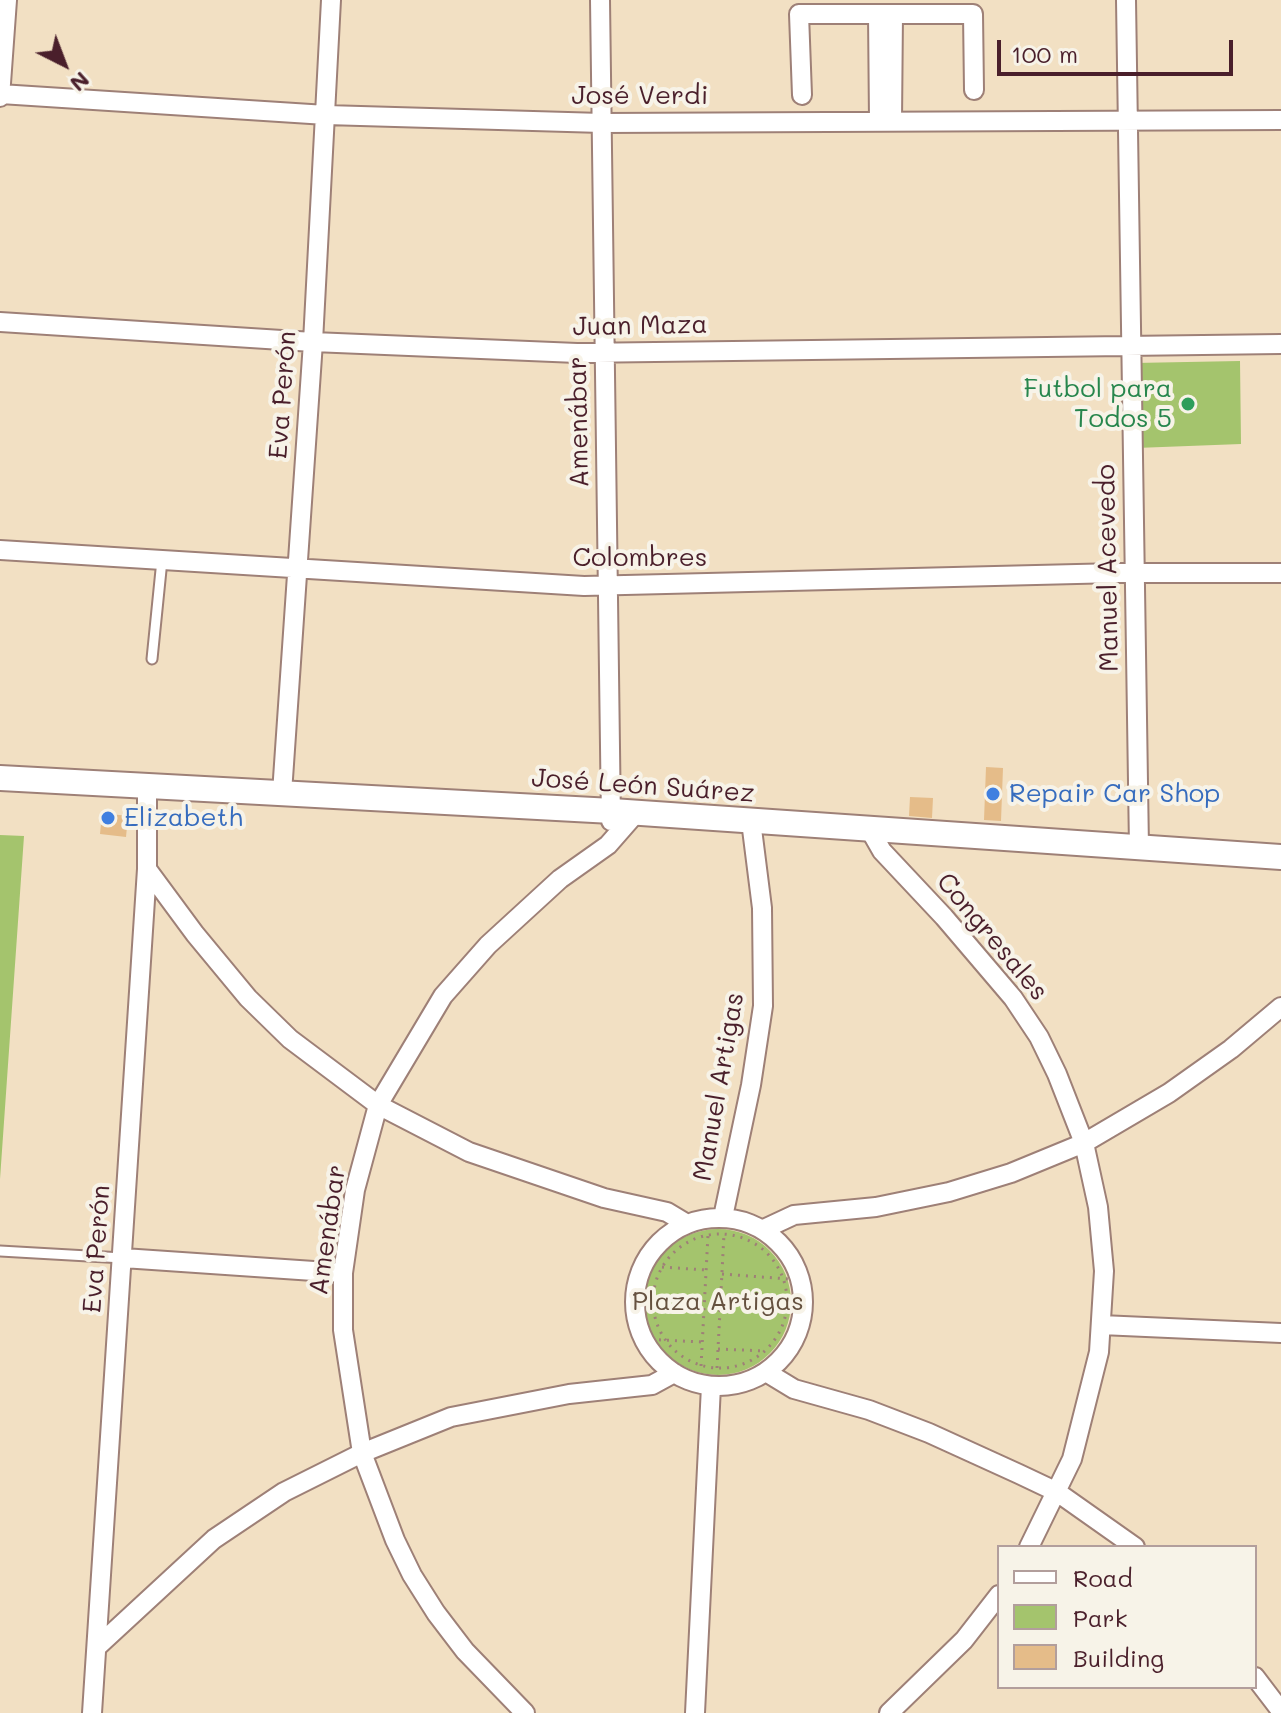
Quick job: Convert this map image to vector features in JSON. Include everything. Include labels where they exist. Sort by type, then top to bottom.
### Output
[{"type":"street","points":[[0,95],[7,0]]},
{"type":"street","name":"Eva Perón","points":[[282,793],[313,342],[331,0]]},
{"type":"street","name":"Amenábar","points":[[600,0],[610,843]]},
{"type":"street","name":"Manuel Acevedo","points":[[1126,0],[1139,847]]},
{"type":"street","points":[[802,95],[799,14],[973,14],[974,90]]},
{"type":"street","points":[[886,14],[886,121]]},
{"type":"street","name":"José Verdi","points":[[0,95],[326,115],[602,123],[1281,120]]},
{"type":"street","name":"Juan Maza","points":[[0,322],[313,342],[603,353],[1281,344]]},
{"type":"street","name":"Colombres","points":[[0,550],[608,586],[1134,573],[1281,573]]},
{"type":"street","name":"José León Suárez","points":[[0,778],[612,811],[1281,857]]},
{"type":"street","name":"Eva Perón","points":[[92,1713],[147,869],[147,787]]},
{"type":"street","name":"Amenábar","points":[[525,1713],[465,1651],[436,1613],[412,1575],[375,1493],[362,1453],[343,1330],[343,1273],[355,1190],[378,1105],[443,996],[488,945],[560,879],[610,843],[636,813]]},
{"type":"street","name":"Manuel Artigas","points":[[724,1226],[763,1006],[762,908],[751,821]]},
{"type":"street","name":"Congresales","points":[[870,830],[882,851],[1013,998],[1039,1037],[1084,1143],[1098,1207],[1104,1271],[1099,1352],[1072,1459],[1030,1545]]},
{"type":"street","points":[[147,869],[248,998],[290,1039],[378,1105],[469,1152],[604,1198],[667,1212],[687,1224]]},
{"type":"street","points":[[764,1229],[794,1215],[876,1207],[949,1192],[1011,1173],[1084,1143],[1169,1093],[1231,1049],[1281,1007]]},
{"type":"street","name":"Manuel Artigas","points":[[766,1372],[740,1383],[714,1377],[692,1382],[674,1373],[656,1358],[643,1339],[636,1317],[635,1294],[640,1272],[659,1244],[687,1224],[704,1218],[724,1226],[751,1223],[764,1229],[781,1243],[793,1260],[793,1280]]},
{"type":"street","points":[[123,1258],[343,1273]]},
{"type":"street","points":[[793,1280],[804,1306],[799,1332],[785,1354],[766,1372],[794,1389],[869,1410],[929,1433],[1057,1492],[1132,1545]]},
{"type":"street","points":[[1101,1325],[1281,1333]]},
{"type":"street","points":[[97,1647],[214,1539],[284,1492],[362,1453],[451,1417],[569,1394],[652,1385],[674,1373]]},
{"type":"street","points":[[695,1713],[714,1377]]},
{"type":"street","points":[[889,1713],[964,1640],[997,1598]]},
{"type":"street","points":[[1257,1680],[1281,1711]]},
{"type":"lane","points":[[152,659],[162,560]]},
{"type":"lane","points":[[0,1251],[123,1258]]},
{"type":"path","points":[[714,1377],[701,1366],[682,1358],[664,1339],[655,1321],[652,1298],[657,1275],[670,1256],[688,1241],[724,1226]]},
{"type":"path","points":[[714,1377],[724,1226]]},
{"type":"path","points":[[724,1226],[769,1254],[793,1280]]},
{"type":"path","points":[[701,1366],[708,1235]]},
{"type":"path","points":[[662,1267],[706,1270]]},
{"type":"path","points":[[722,1274],[793,1280]]},
{"type":"path","points":[[714,1377],[727,1369],[748,1364],[766,1351],[779,1335],[787,1314],[788,1293],[793,1280]]},
{"type":"path","points":[[643,1339],[702,1342]]},
{"type":"path","points":[[718,1349],[766,1351]]},
{"type":"green space","name":"Futbol para Todos 5","points":[[1240,361],[1241,444],[1136,448],[1134,363]]},
{"type":"green space","points":[[0,835],[24,836],[0,1179]]},
{"type":"green space","name":"Plaza Artigas","points":[[718,1229],[746,1235],[769,1251],[785,1274],[791,1302],[785,1330],[769,1353],[746,1369],[718,1375],[690,1369],[667,1353],[651,1330],[645,1302],[651,1274],[667,1251],[690,1235]]},
{"type":"building","name":"Repair Car Shop","points":[[986,767],[1003,768],[1001,821],[984,820]]},
{"type":"building","points":[[910,797],[933,798],[932,818],[909,816]]},
{"type":"building","points":[[102,813],[128,816],[126,837],[100,834]]},
{"type":"place","name":"Futbol para Todos 5","points":[[1188,404]]},
{"type":"place","name":"Repair Car Shop","points":[[993,794]]},
{"type":"place","name":"Elizabeth","points":[[108,818]]}]
